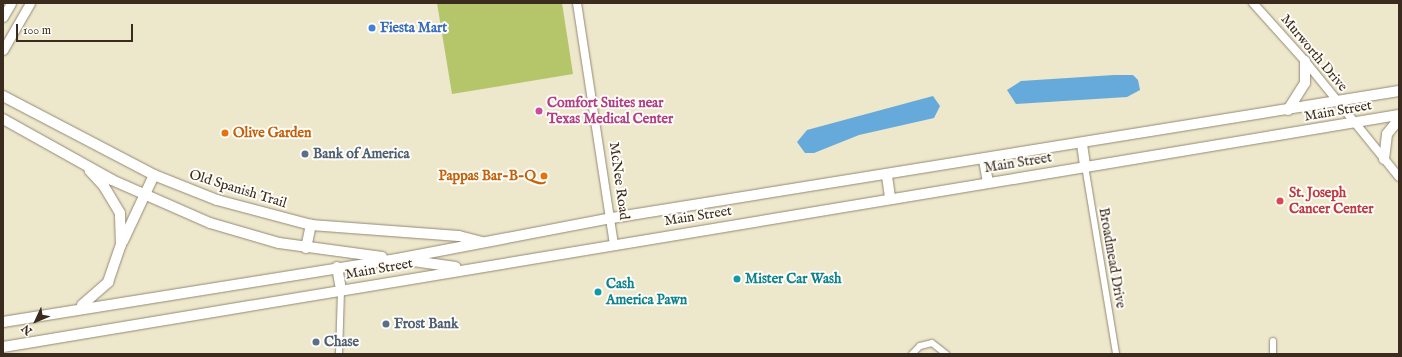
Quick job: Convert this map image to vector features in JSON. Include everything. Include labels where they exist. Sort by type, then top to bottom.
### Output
[{"type":"main road","points":[[3,17],[11,3]]},
{"type":"main road","points":[[3,50],[30,3]]},
{"type":"main road","points":[[1288,110],[1305,84],[1305,61]]},
{"type":"main road","name":"Main Street","points":[[3,322],[78,307],[397,259],[612,218],[887,176],[1399,91]]},
{"type":"main road","name":"Old Spanish Trail","points":[[3,96],[154,175],[217,200],[311,225],[459,236],[483,242]]},
{"type":"main road","name":"Main Street","points":[[3,347],[466,268],[1399,115]]},
{"type":"main road","points":[[3,119],[146,196],[210,223],[306,248],[466,268]]},
{"type":"main road","points":[[1384,159],[1387,134],[1399,119]]},
{"type":"main road","points":[[1082,144],[1085,166]]},
{"type":"main road","points":[[984,160],[988,182]]},
{"type":"main road","points":[[82,162],[104,186],[120,213],[121,245]]},
{"type":"main road","points":[[78,307],[108,282],[121,245],[146,196],[154,175]]},
{"type":"main road","points":[[887,176],[890,198]]},
{"type":"main road","points":[[306,248],[311,225]]},
{"type":"main road","points":[[337,267],[341,289]]},
{"type":"street","name":"McNee Road","points":[[577,3],[612,218],[614,244]]},
{"type":"street","name":"Murworth Drive","points":[[1253,3],[1305,61],[1399,177]]},
{"type":"street","name":"Broadmead Drive","points":[[1085,166],[1116,354]]},
{"type":"street","points":[[339,354],[341,289]]},
{"type":"street","points":[[1273,341],[1273,354]]},
{"type":"street","points":[[912,354],[920,346],[932,343],[946,354]]},
{"type":"green space","points":[[437,3],[562,3],[573,74],[452,94]]},
{"type":"water","points":[[1133,75],[1138,80],[1140,90],[1127,97],[1016,104],[1007,90],[1021,81]]},
{"type":"water","points":[[933,96],[940,106],[934,118],[859,135],[814,153],[805,153],[797,142],[807,130]]},
{"type":"place","name":"Fiesta Mart","points":[[372,28]]},
{"type":"place","name":"Comfort Suites near Texas Medical Center","points":[[539,111]]},
{"type":"place","name":"Olive Garden","points":[[225,133]]},
{"type":"place","name":"Bank of America","points":[[305,154]]},
{"type":"place","name":"Pappas Bar-B-Q","points":[[544,176]]},
{"type":"place","name":"St. Joseph Cancer Center","points":[[1280,201]]},
{"type":"place","name":"Mister Car Wash","points":[[737,279]]},
{"type":"place","name":"Cash America Pawn","points":[[598,292]]},
{"type":"place","name":"Frost Bank","points":[[386,324]]},
{"type":"place","name":"Chase","points":[[316,342]]}]
